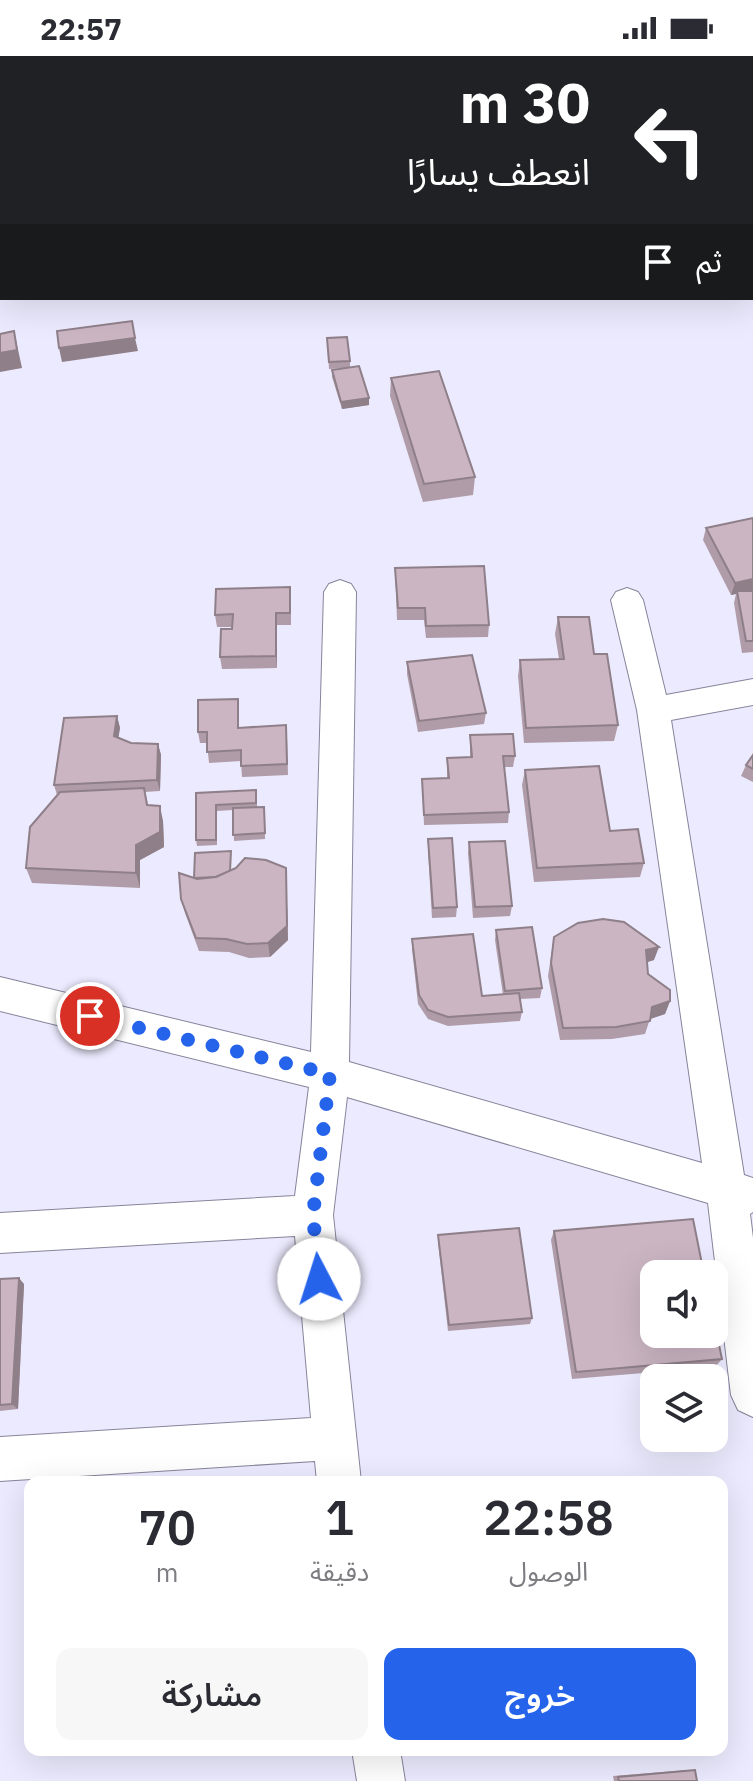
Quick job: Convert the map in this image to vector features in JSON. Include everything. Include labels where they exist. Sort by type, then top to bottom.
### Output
[{"type":"street","points":[[338,1476],[313,1215],[330,1074],[340,592]]},
{"type":"street","points":[[627,600],[653,710],[740,1192],[753,1395]]},
{"type":"street","points":[[653,710],[753,692]]},
{"type":"street","points":[[0,994],[330,1074],[740,1192]]},
{"type":"street","points":[[0,1233],[313,1215]]},
{"type":"street","points":[[0,1459],[333,1438]]},
{"type":"street","points":[[377,1756],[381,1781]]},
{"type":"building","points":[[132,321],[135,338],[59,348],[57,331]]},
{"type":"building","points":[[14,331],[17,350],[0,353],[0,334]]},
{"type":"building","points":[[347,337],[350,361],[329,362],[327,338]]},
{"type":"building","points":[[359,366],[369,398],[341,402],[332,370]]},
{"type":"building","points":[[439,371],[475,477],[424,484],[391,378]]},
{"type":"building","points":[[753,518],[753,579],[735,583],[706,528]]},
{"type":"building","points":[[484,566],[489,625],[426,626],[425,608],[398,608],[395,568]]},
{"type":"building","points":[[290,587],[290,613],[276,613],[276,656],[220,657],[221,629],[232,629],[233,614],[215,615],[216,589]]},
{"type":"building","points":[[737,591],[753,591],[753,641],[746,641]]},
{"type":"building","points":[[558,617],[589,617],[594,654],[607,654],[618,725],[526,728],[520,660],[564,659]]},
{"type":"building","points":[[472,655],[486,713],[419,721],[407,662]]},
{"type":"building","points":[[238,699],[238,728],[286,725],[287,764],[241,766],[241,750],[207,752],[207,732],[198,732],[198,700]]},
{"type":"building","points":[[117,716],[114,736],[131,743],[158,744],[157,780],[54,785],[64,718]]},
{"type":"building","points":[[513,734],[515,756],[503,756],[509,812],[424,815],[422,779],[449,778],[447,758],[472,757],[470,735]]},
{"type":"building","points":[[753,755],[753,769],[746,765]]},
{"type":"building","points":[[599,766],[610,831],[638,829],[644,863],[537,868],[525,770]]},
{"type":"building","points":[[144,788],[147,805],[160,806],[160,832],[136,845],[136,873],[26,868],[30,827],[60,792]]},
{"type":"building","points":[[256,790],[256,803],[216,805],[216,840],[196,840],[196,793]]},
{"type":"building","points":[[264,807],[265,833],[233,835],[233,808]]},
{"type":"building","points":[[452,838],[457,907],[433,908],[428,839]]},
{"type":"building","points":[[505,841],[512,906],[475,907],[469,842]]},
{"type":"building","points":[[231,851],[230,871],[216,877],[194,878],[195,853]]},
{"type":"building","points":[[245,858],[266,860],[286,868],[287,926],[268,943],[247,944],[226,939],[196,938],[181,899],[179,873],[197,879],[216,877],[236,868]]},
{"type":"building","points":[[603,919],[624,922],[659,947],[646,950],[648,974],[670,990],[670,1001],[652,1007],[650,1021],[616,1027],[563,1028],[551,963],[554,937],[578,923]]},
{"type":"building","points":[[532,927],[542,988],[505,991],[496,930]]},
{"type":"building","points":[[473,934],[482,996],[519,993],[522,1012],[448,1017],[428,1010],[419,995],[412,939]]},
{"type":"building","points":[[693,1219],[701,1260],[640,1260],[640,1348],[720,1348],[722,1359],[576,1372],[554,1231]]},
{"type":"building","points":[[519,1228],[532,1318],[449,1325],[438,1235]]},
{"type":"building","points":[[19,1278],[12,1404],[0,1405],[0,1279]]},
{"type":"building","points":[[695,1770],[697,1781],[619,1781],[618,1777]]},
{"type":"route","points":[[90,1016],[330,1074],[313,1215],[319,1279]]}]
